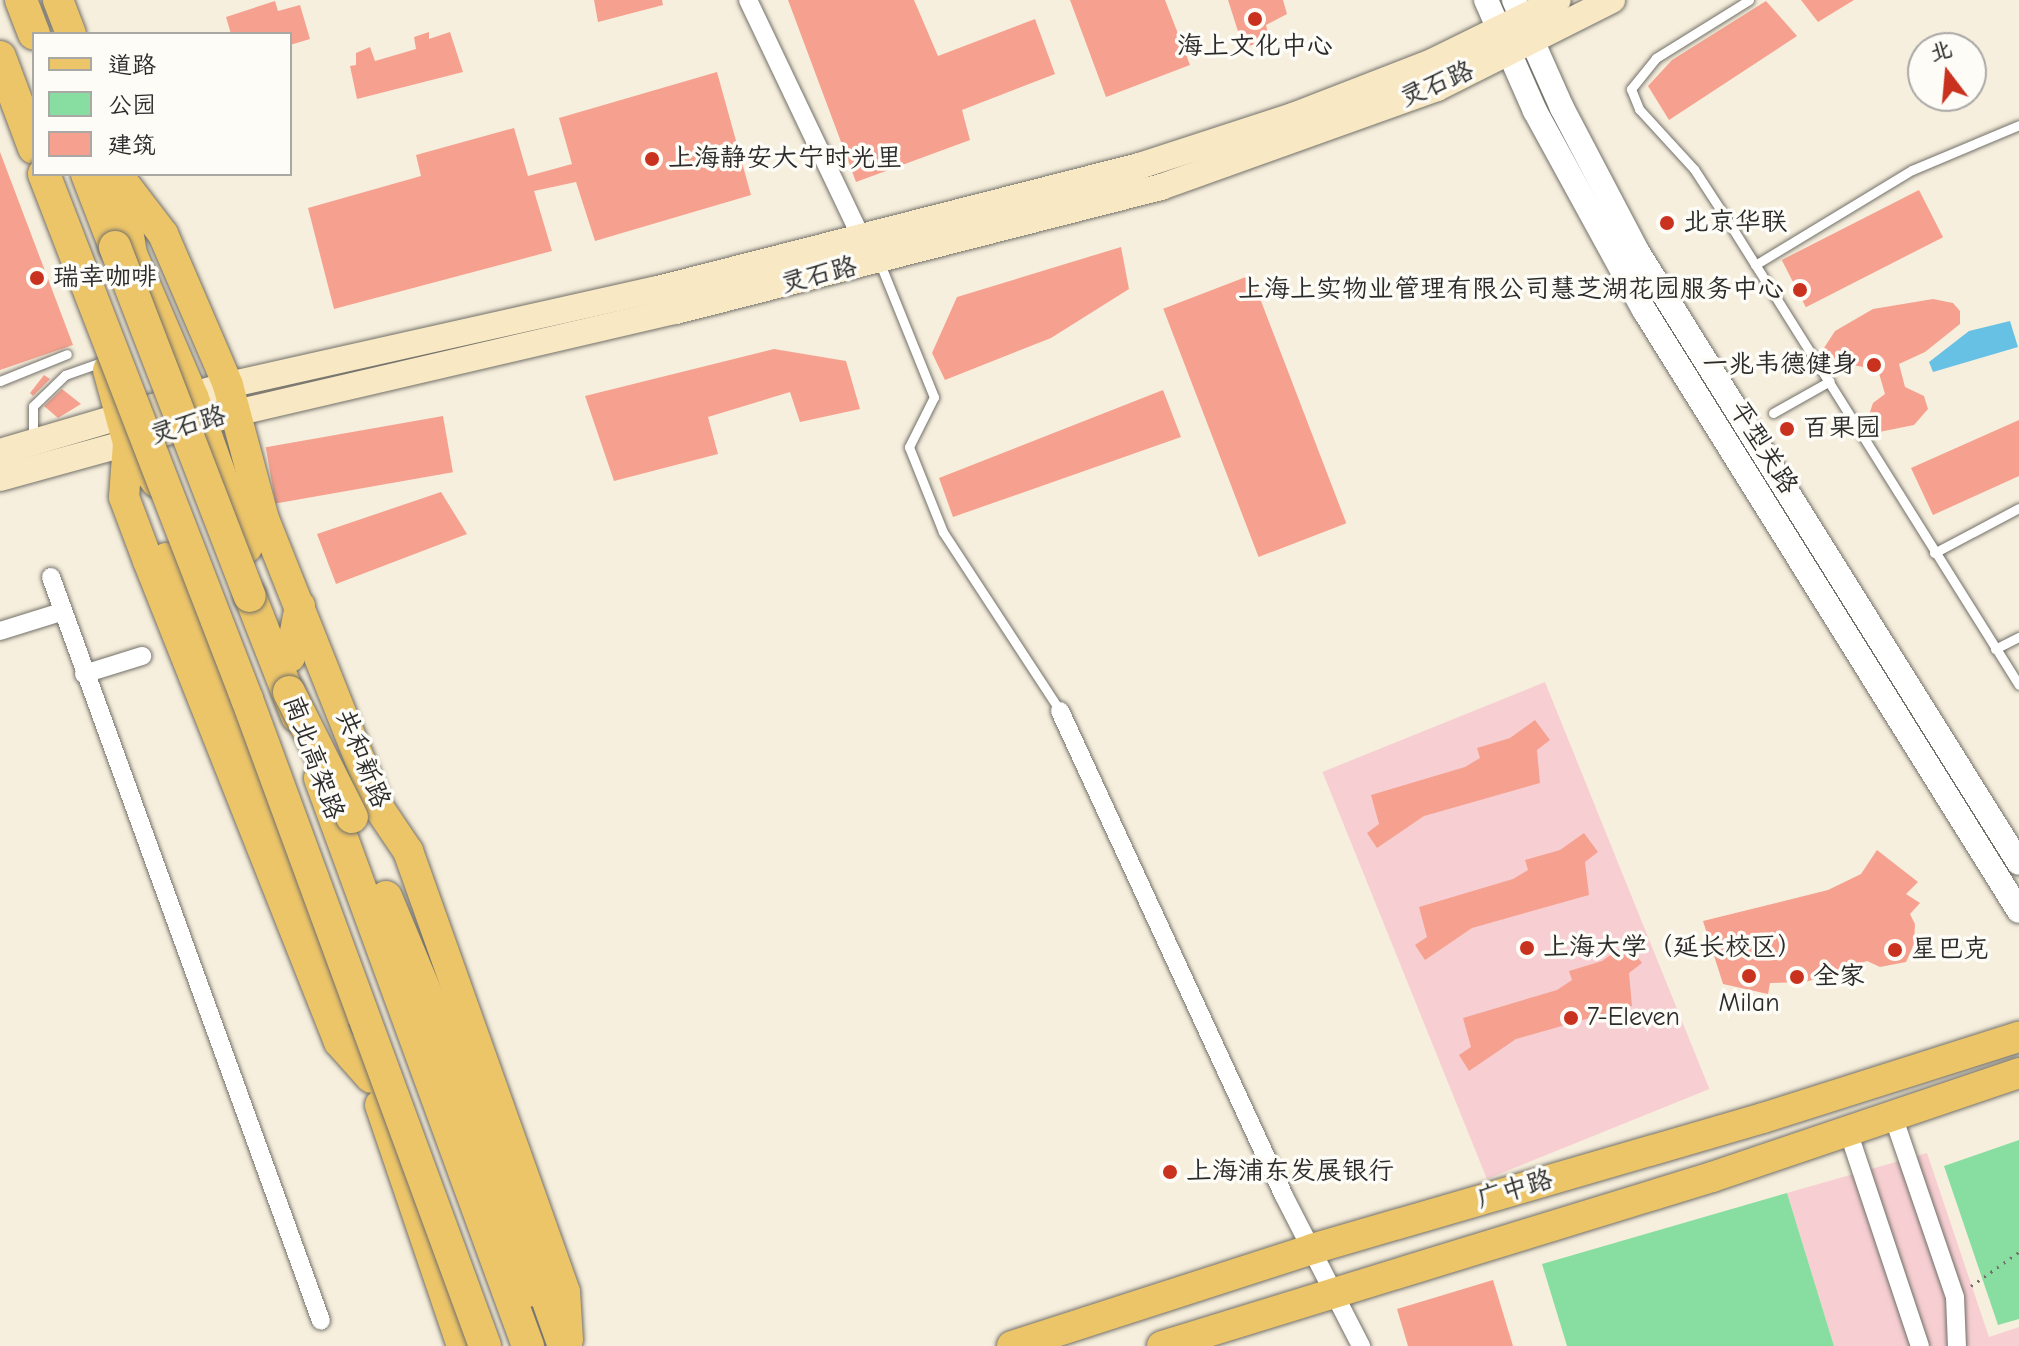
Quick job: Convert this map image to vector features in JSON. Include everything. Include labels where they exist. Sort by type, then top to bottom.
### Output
[{"type":"highway","points":[[21,0],[33,32]]},
{"type":"highway","points":[[0,59],[32,143]]},
{"type":"highway","name":"南北高架路","points":[[45,176],[247,699],[485,1346]]},
{"type":"highway","name":"南北高架路","points":[[88,176],[289,692],[528,1346]]},
{"type":"highway","points":[[78,264],[113,403],[166,559],[371,1078]]},
{"type":"highway","points":[[289,692],[352,817],[512,1200],[564,1346]]},
{"type":"main road","points":[[58,0],[70,32]]},
{"type":"main road","name":"灵石路","points":[[232,399],[879,261],[1161,187],[1321,133],[1515,29],[1558,0]]},
{"type":"main road","name":"灵石路","points":[[0,478],[124,430],[232,399],[1139,166],[1293,116],[1515,29],[1612,0]]},
{"type":"main road","points":[[45,176],[83,275],[124,430],[124,497],[339,1042],[371,1078],[462,1346]]},
{"type":"main road","name":"共和新路","points":[[119,180],[163,234],[232,399],[264,519],[379,808],[408,851],[565,1292],[564,1346]]},
{"type":"main road","name":"共和新路","points":[[119,180],[132,254],[198,409],[332,778],[542,1323],[564,1346]]},
{"type":"main road","name":"灵石路","points":[[0,452],[32,443],[124,430]]},
{"type":"main road","points":[[290,657],[300,606]]},
{"type":"main road","points":[[332,778],[379,808]]},
{"type":"main road","name":"广中路","points":[[1012,1346],[1312,1249],[2019,1037]]},
{"type":"main road","name":"广中路","points":[[1162,1346],[1848,1131],[2019,1073]]},
{"type":"street","points":[[748,0],[862,239]]},
{"type":"street","name":"平型关路","points":[[1486,0],[1515,29],[1637,251],[2019,863]]},
{"type":"street","name":"平型关路","points":[[1515,29],[1594,225],[2019,911]]},
{"type":"street","points":[[51,577],[61,612],[321,1321]]},
{"type":"street","points":[[0,631],[61,612]]},
{"type":"street","points":[[84,674],[142,656]]},
{"type":"street","points":[[1060,711],[1312,1249],[1361,1346]]},
{"type":"street","points":[[1893,1116],[1955,1297],[1957,1346]]},
{"type":"street","points":[[1848,1131],[1920,1346]]},
{"type":"lane","points":[[1749,0],[1656,58],[1631,89],[1639,109],[1694,169],[2019,685]]},
{"type":"lane","points":[[1755,265],[1912,170],[2019,125]]},
{"type":"lane","points":[[879,261],[934,397],[909,447],[943,532],[1060,711]]},
{"type":"lane","points":[[0,381],[67,354]]},
{"type":"lane","points":[[32,443],[33,406],[65,375],[105,361]]},
{"type":"lane","points":[[1773,413],[1830,381]]},
{"type":"lane","points":[[1934,553],[2019,508]]},
{"type":"lane","points":[[1995,649],[2019,637]]},
{"type":"path","points":[[1955,1297],[2019,1252]]},
{"type":"shaded area","name":"上海大学（延长校区）","points":[[1545,682],[1709,1089],[1487,1179],[1322,772]]},
{"type":"shaded area","points":[[1927,1153],[1989,1337],[2019,1327],[2019,1346],[1834,1346],[1787,1193]]},
{"type":"green space","points":[[2019,1140],[2019,1319],[1998,1325],[1944,1166]]},
{"type":"green space","points":[[1787,1193],[1834,1346],[1567,1346],[1542,1264]]},
{"type":"water","points":[[2010,321],[2018,347],[1933,372],[1929,362],[1969,331]]},
{"type":"building","points":[[594,0],[662,0],[663,5],[598,22]]},
{"type":"building","points":[[788,0],[914,0],[938,56],[1035,19],[1055,74],[962,110],[970,140],[856,182]]},
{"type":"building","points":[[1070,0],[1165,0],[1190,65],[1106,97]]},
{"type":"building","name":"海上文化中心","points":[[1228,0],[1283,0],[1287,14],[1266,25],[1270,41],[1243,47]]},
{"type":"building","points":[[1801,0],[1854,0],[1818,22]]},
{"type":"building","points":[[275,1],[278,11],[300,5],[310,39],[292,44],[292,32],[230,32],[226,17]]},
{"type":"building","points":[[1766,1],[1797,36],[1669,120],[1648,86],[1672,60]]},
{"type":"building","points":[[429,32],[429,39],[450,32],[463,72],[357,99],[350,66],[356,65],[356,53],[370,47],[375,61],[416,49],[414,37]]},
{"type":"building","points":[[717,72],[751,195],[595,241],[576,182],[534,191],[552,251],[334,309],[308,208],[421,176],[416,155],[514,128],[528,176],[572,164],[559,118]]},
{"type":"building","points":[[0,152],[73,345],[0,370]]},
{"type":"building","points":[[1919,190],[1943,237],[1806,307],[1782,260]]},
{"type":"building","points":[[1121,247],[1129,289],[1051,338],[945,380],[932,353],[957,297]]},
{"type":"building","points":[[1251,275],[1346,523],[1259,557],[1163,309]]},
{"type":"building","name":"一兆韦德健身","points":[[1933,299],[1953,303],[1960,311],[1960,324],[1925,352],[1899,364],[1905,387],[1924,396],[1928,409],[1914,425],[1879,432],[1868,418],[1873,403],[1885,394],[1878,370],[1838,362],[1824,348],[1835,331],[1873,309]]},
{"type":"building","points":[[774,349],[846,361],[860,409],[800,422],[790,392],[708,417],[718,454],[614,481],[585,396]]},
{"type":"building","points":[[44,375],[50,379],[33,396],[30,393]]},
{"type":"building","points":[[62,389],[81,404],[58,418],[44,406]]},
{"type":"building","points":[[1163,390],[1181,437],[953,517],[939,478]]},
{"type":"building","points":[[443,416],[453,472],[276,503],[266,447]]},
{"type":"building","points":[[2019,420],[2019,476],[1933,515],[1911,468]]},
{"type":"building","points":[[441,492],[467,534],[336,584],[317,534]]},
{"type":"building","points":[[1535,720],[1550,740],[1537,750],[1540,783],[1424,816],[1377,848],[1367,833],[1379,824],[1371,795],[1465,767],[1480,758],[1477,748],[1510,738]]},
{"type":"building","points":[[1584,833],[1598,852],[1585,862],[1589,895],[1472,928],[1425,960],[1415,945],[1427,937],[1419,907],[1513,879],[1528,870],[1525,860],[1560,850]]},
{"type":"building","points":[[1877,850],[1918,882],[1906,894],[1920,903],[1910,914],[1915,924],[1914,944],[1906,962],[1880,967],[1867,961],[1806,982],[1770,983],[1768,994],[1723,984],[1703,921],[1828,890],[1861,874]]},
{"type":"building","points":[[1627,943],[1642,963],[1629,973],[1632,1006],[1516,1039],[1469,1071],[1459,1055],[1471,1047],[1463,1018],[1557,990],[1572,980],[1569,971],[1602,961]]},
{"type":"building","points":[[1493,1280],[1513,1346],[1408,1346],[1397,1309]]},
{"type":"place","name":"海上文化中心","points":[[1255,19]]},
{"type":"place","name":"上海静安大宁时光里","points":[[652,159]]},
{"type":"place","name":"北京华联","points":[[1667,223]]},
{"type":"place","name":"瑞幸咖啡","points":[[37,278]]},
{"type":"place","name":"上海上实物业管理有限公司慧芝湖花园服务中心","points":[[1800,290]]},
{"type":"place","name":"一兆韦德健身","points":[[1874,365]]},
{"type":"place","name":"百果园","points":[[1787,429]]},
{"type":"place","name":"上海大学（延长校区）","points":[[1527,948]]},
{"type":"place","name":"星巴克","points":[[1895,950]]},
{"type":"place","name":"Milan","points":[[1749,976]]},
{"type":"place","name":"全家","points":[[1797,977]]},
{"type":"place","name":"7-Eleven","points":[[1571,1018]]},
{"type":"place","name":"上海浦东发展银行","points":[[1170,1172]]}]
